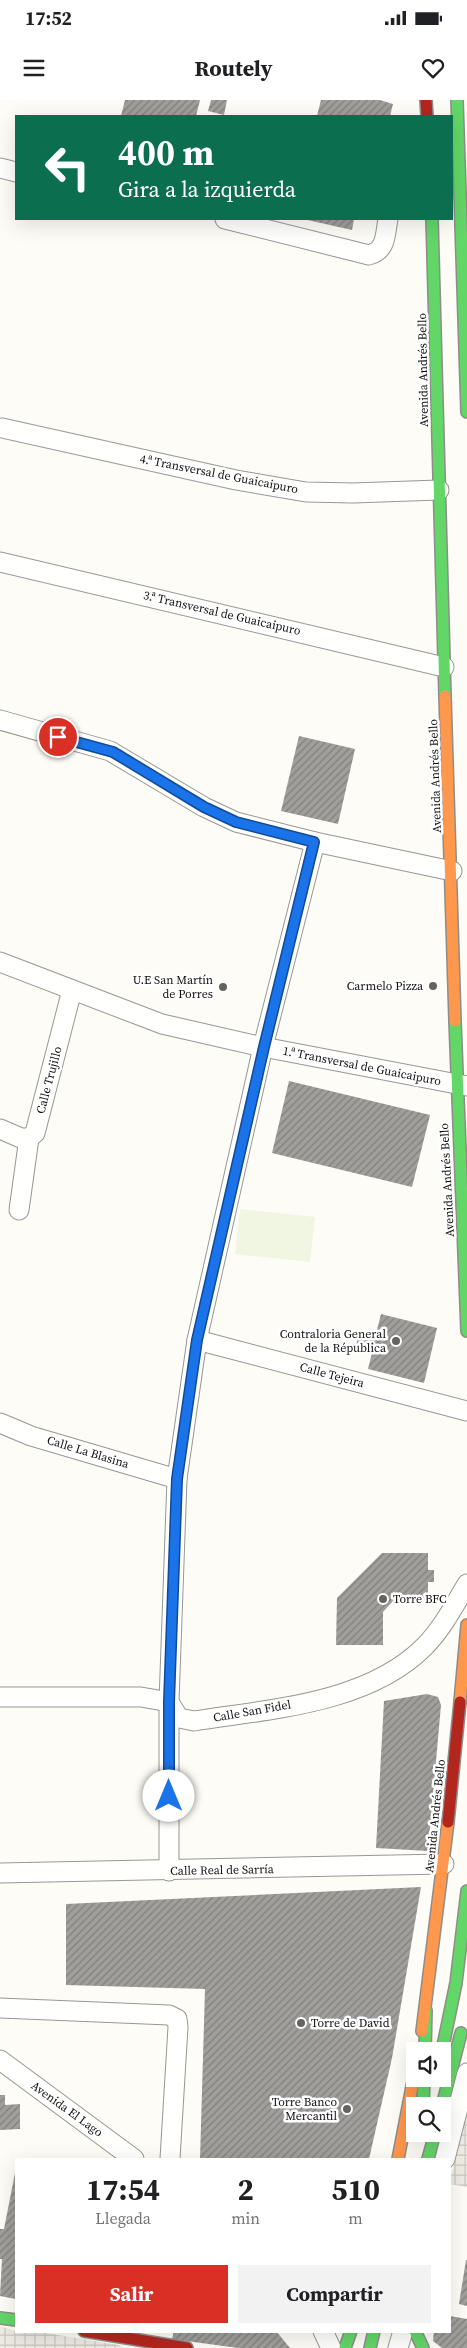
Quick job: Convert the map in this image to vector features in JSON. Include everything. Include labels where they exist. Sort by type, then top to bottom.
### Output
[{"type":"street","points":[[426,100],[427,115]]},
{"type":"street","points":[[457,100],[465,272],[467,412]]},
{"type":"street","points":[[0,168],[15,172]]},
{"type":"street","points":[[229,220],[370,255],[377,253],[382,248],[388,220]]},
{"type":"street","name":"Avenida Andrés Bello","points":[[432,220],[444,667],[462,1085],[467,1331]]},
{"type":"street","points":[[434,270],[465,272]]},
{"type":"street","name":"4.ª Transversal de Guaicaipuro","points":[[2,428],[236,480],[306,492],[345,494],[438,490]]},
{"type":"street","name":"3.ª Transversal de Guaicaipuro","points":[[0,562],[444,667]]},
{"type":"street","points":[[0,720],[110,751],[229,819],[314,842],[452,871]]},
{"type":"street","points":[[169,1871],[169,1702],[177,1479],[197,1340],[264,1047],[314,842]]},
{"type":"street","name":"1.ª Transversal de Guaicaipuro","points":[[0,962],[162,1024],[264,1047],[462,1085]]},
{"type":"street","name":"Calle Trujillo","points":[[19,1210],[29,1138],[35,1133],[72,990]]},
{"type":"street","points":[[0,1130],[21,1138],[29,1138]]},
{"type":"street","name":"Calle Tejeira","points":[[197,1340],[467,1411]]},
{"type":"street","name":"Calle La Blasina","points":[[0,1423],[31,1436],[177,1479]]},
{"type":"street","name":"Calle San Fidel","points":[[169,1702],[179,1718],[194,1721],[342,1694],[404,1663],[424,1647],[446,1621],[467,1584]]},
{"type":"street","name":"Avenida Andrés Bello","points":[[426,2010],[444,1864],[467,1625]]},
{"type":"street","points":[[0,1697],[141,1696],[169,1702]]},
{"type":"street","name":"Calle Real de Sarría","points":[[0,1873],[444,1864]]},
{"type":"street","points":[[444,2042],[456,1983],[467,1891]]},
{"type":"street","points":[[0,2008],[169,2015],[177,2019],[170,2158]]},
{"type":"street","points":[[421,2042],[426,2010]]},
{"type":"street","points":[[425,2042],[426,2010]]},
{"type":"street","points":[[444,2097],[464,2020]]},
{"type":"street","name":"Avenida El Lago","points":[[0,2060],[133,2158]]},
{"type":"street","points":[[445,2158],[467,2073]]},
{"type":"street","points":[[398,2158],[412,2087]]},
{"type":"street","points":[[428,2158],[433,2142]]},
{"type":"street","points":[[0,2318],[15,2320]]},
{"type":"street","points":[[96,2333],[187,2348]]},
{"type":"street","points":[[324,2333],[331,2348]]},
{"type":"street","points":[[345,2348],[351,2333]]},
{"type":"street","points":[[370,2348],[374,2333]]},
{"type":"street","points":[[398,2348],[402,2333]]},
{"type":"street","points":[[416,2333],[423,2348]]},
{"type":"green space","points":[[240,1209],[315,1217],[310,1262],[235,1254]]},
{"type":"shaded area","points":[[467,2111],[467,2187],[451,2184],[451,2177]]},
{"type":"shaded area","points":[[0,2326],[15,2331],[15,2333],[45,2333],[119,2345],[123,2348],[0,2348]]},
{"type":"building","points":[[125,100],[200,100],[196,115],[121,115]]},
{"type":"building","points":[[211,100],[227,100],[224,115],[208,111]]},
{"type":"building","points":[[321,100],[380,100],[393,104],[390,115],[317,115]]},
{"type":"building","points":[[307,220],[354,220],[352,230]]},
{"type":"building","points":[[299,736],[355,749],[338,824],[281,811]]},
{"type":"building","points":[[289,1081],[430,1115],[412,1187],[272,1153]]},
{"type":"building","name":"Contraloria General de la Républica","points":[[381,1314],[437,1328],[424,1383],[368,1369],[372,1353],[355,1349],[360,1330],[376,1334]]},
{"type":"building","name":"Torre BFC","points":[[382,1553],[428,1553],[428,1570],[434,1570],[434,1582],[428,1582],[428,1600],[395,1599],[383,1612],[383,1645],[336,1645],[337,1598]]},
{"type":"building","points":[[427,1694],[438,1697],[441,1705],[428,1851],[376,1848],[384,1701]]},
{"type":"building","name":"Torre de David","points":[[421,1887],[392,2058],[369,2158],[200,2158],[205,1989],[66,1985],[66,1904]]},
{"type":"building","points":[[0,2095],[5,2095],[5,2105],[20,2104],[20,2129],[0,2130]]},
{"type":"building","points":[[15,2173],[15,2299],[0,2296],[2,2259],[0,2259],[0,2229],[4,2229]]},
{"type":"building","points":[[467,2260],[467,2306],[459,2304]]},
{"type":"building","points":[[451,2316],[467,2319],[467,2348],[442,2348],[433,2341],[434,2333],[451,2333]]},
{"type":"building","points":[[174,2333],[278,2333],[290,2348],[238,2348],[172,2339]]},
{"type":"traffic: fast","points":[[457,100],[467,412]]},
{"type":"traffic: fast","points":[[432,220],[445,696]]},
{"type":"traffic: fast","points":[[455,1021],[467,1331]]},
{"type":"traffic: fast","points":[[444,2042],[456,1983],[467,1891]]},
{"type":"traffic: fast","points":[[425,2042],[426,2010]]},
{"type":"traffic: fast","points":[[444,2097],[461,2033]]},
{"type":"traffic: fast","points":[[423,2097],[424,2087]]},
{"type":"traffic: fast","points":[[428,2158],[433,2142]]},
{"type":"traffic: fast","points":[[0,2318],[15,2320]]},
{"type":"traffic: fast","points":[[345,2348],[350,2333]]},
{"type":"traffic: fast","points":[[370,2348],[374,2333]]},
{"type":"traffic: fast","points":[[416,2333],[423,2348]]},
{"type":"traffic: slow","points":[[445,696],[455,1021]]},
{"type":"traffic: slow","points":[[460,1702],[467,1625]]},
{"type":"traffic: slow","points":[[422,2031],[448,1822]]},
{"type":"traffic: slow","points":[[398,2158],[412,2087]]},
{"type":"traffic: jam","points":[[426,100],[427,115]]},
{"type":"traffic: jam","points":[[448,1822],[460,1702]]},
{"type":"traffic: jam","points":[[96,2333],[187,2348]]},
{"type":"place","name":"Carmelo Pizza","points":[[433,986]]},
{"type":"place","name":"U.E San Martín de Porres","points":[[223,987]]},
{"type":"place","name":"Contraloria General de la Républica","points":[[396,1341]]},
{"type":"place","name":"Torre BFC","points":[[383,1599]]},
{"type":"place","name":"Torre de David","points":[[301,2023]]},
{"type":"place","name":"Torre Banco Mercantil","points":[[347,2109]]},
{"type":"route","points":[[58,737],[113,752],[204,807],[236,822],[314,842],[264,1047],[197,1340],[177,1479],[169,1702],[169,1796]]}]
